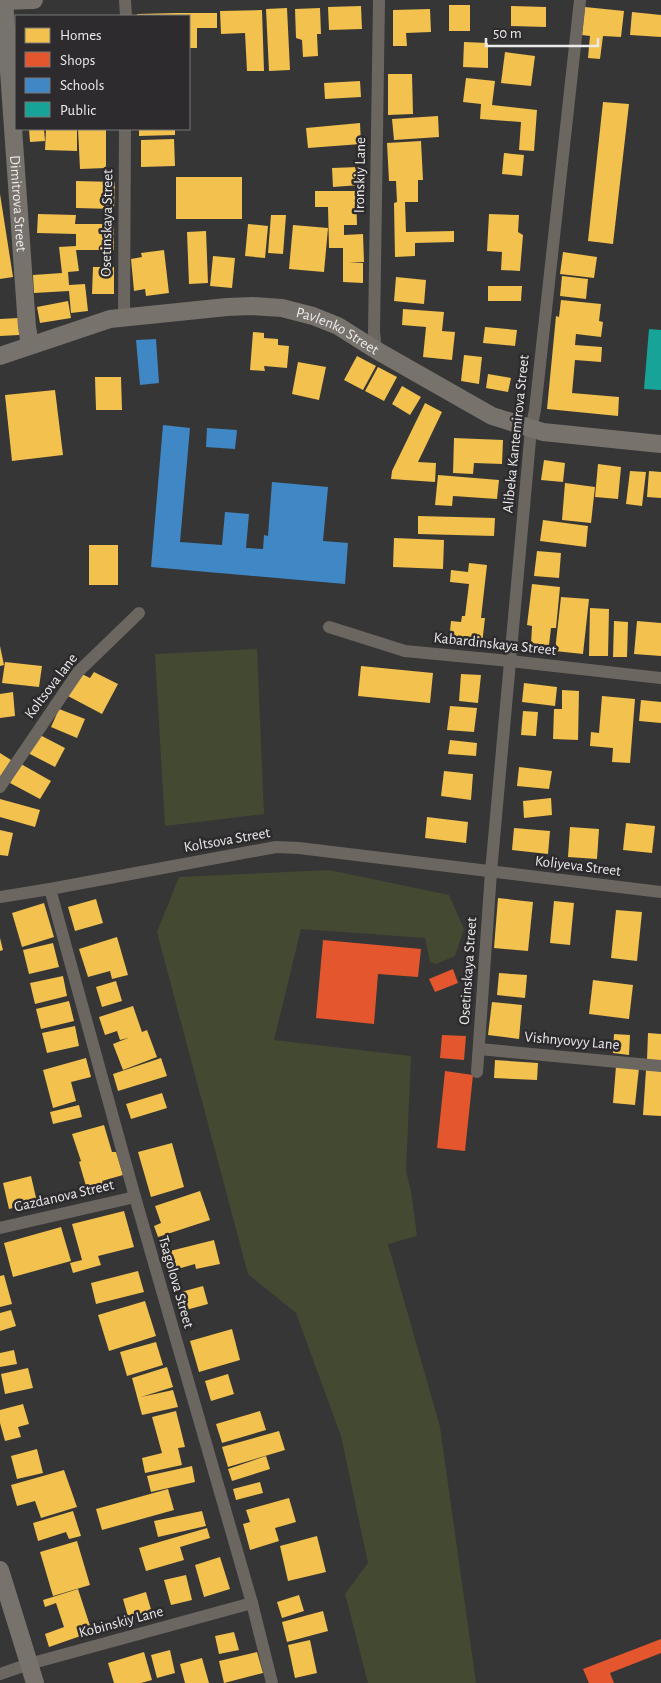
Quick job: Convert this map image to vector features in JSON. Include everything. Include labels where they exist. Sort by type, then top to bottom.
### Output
[{"type":"main road","points":[[3,1],[34,0]]},
{"type":"main road","name":"Dimitrova Street","points":[[3,1],[27,327],[30,345]]},
{"type":"main road","name":"Pavlenko Street","points":[[0,356],[110,319],[227,307],[282,308],[312,316],[338,326],[376,350],[492,416],[531,430],[661,444]]},
{"type":"main road","points":[[0,1570],[35,1683]]},
{"type":"street","points":[[125,0],[126,15]]},
{"type":"street","name":"Ironskiy Lane","points":[[376,350],[374,332],[379,0]]},
{"type":"street","name":"Alibeka Kantemirova Street","points":[[491,872],[531,430],[536,401],[580,0]]},
{"type":"street","name":"Osetinskaya Street","points":[[124,317],[125,130]]},
{"type":"street","name":"Koltsova lane","points":[[0,787],[78,672],[139,613]]},
{"type":"street","name":"Kabardinskaya Street","points":[[329,627],[405,651],[661,678]]},
{"type":"street","name":"Koltsova Street","points":[[0,897],[50,890],[276,847],[299,848],[491,872]]},
{"type":"street","name":"Osetinskaya Street","points":[[477,1072],[491,872]]},
{"type":"street","name":"Koliyeva Street","points":[[491,872],[661,892]]},
{"type":"street","name":"Tsagolova Street","points":[[50,890],[135,1197],[252,1604],[272,1683]]},
{"type":"street","name":"Vishnyovyy Lane","points":[[479,1049],[661,1066]]},
{"type":"street","name":"Gazdanova Street","points":[[0,1228],[135,1197]]},
{"type":"street","name":"Kobinskiy Lane","points":[[0,1674],[29,1664],[252,1604]]},
{"type":"green space","points":[[257,649],[264,814],[165,826],[155,654]]},
{"type":"green space","points":[[329,870],[449,895],[464,929],[455,956],[436,964],[430,962],[425,938],[301,929],[274,1040],[411,1056],[406,1171],[411,1191],[417,1236],[388,1244],[440,1427],[476,1683],[368,1683],[345,1594],[368,1563],[341,1436],[296,1313],[248,1274],[157,932],[179,877]]},
{"type":"building: Homes","points":[[449,5],[470,5],[470,31],[449,31]]},
{"type":"building: Homes","points":[[361,6],[362,29],[329,30],[328,7]]},
{"type":"building: Homes","points":[[511,6],[546,7],[546,27],[511,26]]},
{"type":"building: Homes","points":[[585,7],[624,11],[621,37],[603,36],[600,59],[588,58],[590,36],[582,35]]},
{"type":"building: Homes","points":[[287,8],[290,70],[269,71],[266,9]]},
{"type":"building: Homes","points":[[320,8],[321,34],[317,34],[318,56],[303,57],[302,40],[296,38],[295,9]]},
{"type":"building: Homes","points":[[430,9],[431,32],[406,33],[407,46],[393,46],[393,10]]},
{"type":"building: Homes","points":[[262,10],[264,71],[247,71],[245,33],[221,34],[220,11]]},
{"type":"building: Homes","points":[[632,12],[661,15],[661,37],[630,35]]},
{"type":"building: Homes","points":[[217,13],[217,28],[197,28],[197,48],[190,48],[190,15],[137,14]]},
{"type":"building: Homes","points":[[464,42],[488,43],[488,68],[463,67]]},
{"type":"building: Homes","points":[[505,52],[535,56],[531,86],[501,83]]},
{"type":"building: Homes","points":[[388,74],[412,74],[413,114],[388,115]]},
{"type":"building: Homes","points":[[466,78],[495,81],[492,105],[537,110],[534,151],[519,150],[521,122],[480,119],[481,104],[463,102]]},
{"type":"building: Homes","points":[[360,81],[361,97],[325,99],[324,83]]},
{"type":"building: Homes","points":[[603,102],[629,104],[613,244],[588,241]]},
{"type":"building: Homes","points":[[438,116],[439,137],[394,140],[392,119]]},
{"type":"building: Homes","points":[[360,123],[361,144],[308,148],[306,128]]},
{"type":"building: Homes","points":[[29,130],[44,130],[45,141],[30,142]]},
{"type":"building: Homes","points":[[46,130],[77,130],[77,151],[45,150]]},
{"type":"building: Homes","points":[[78,130],[106,130],[106,168],[80,169]]},
{"type":"building: Homes","points":[[139,130],[175,130],[175,135],[139,136]]},
{"type":"building: Homes","points":[[174,139],[175,166],[141,167],[141,140]]},
{"type":"building: Homes","points":[[421,141],[423,180],[418,180],[418,202],[405,202],[406,232],[454,231],[454,242],[415,243],[415,256],[395,257],[394,203],[397,202],[396,181],[389,181],[387,143]]},
{"type":"building: Homes","points":[[504,153],[524,155],[522,176],[502,174]]},
{"type":"building: Homes","points":[[359,167],[360,185],[333,187],[332,168]]},
{"type":"building: Homes","points":[[176,177],[242,177],[242,219],[176,219]]},
{"type":"building: Homes","points":[[76,181],[115,182],[114,209],[76,208]]},
{"type":"building: Homes","points":[[315,191],[356,191],[357,225],[344,225],[344,235],[363,234],[364,262],[349,262],[363,263],[363,283],[343,282],[343,248],[329,248],[328,207],[315,207]]},
{"type":"building: Homes","points":[[0,194],[13,277],[0,279]]},
{"type":"building: Homes","points":[[38,214],[76,215],[75,224],[114,224],[114,250],[76,250],[79,271],[68,272],[69,285],[85,284],[88,311],[71,313],[69,291],[34,293],[33,275],[62,273],[59,247],[76,246],[76,234],[37,233]]},
{"type":"building: Homes","points":[[489,214],[519,215],[518,232],[523,235],[520,271],[501,270],[502,252],[487,251]]},
{"type":"building: Homes","points":[[271,215],[286,215],[283,254],[268,253]]},
{"type":"building: Homes","points":[[248,224],[268,226],[265,258],[245,256]]},
{"type":"building: Homes","points":[[293,225],[328,228],[324,272],[289,269]]},
{"type":"building: Homes","points":[[206,231],[208,283],[189,284],[187,232]]},
{"type":"building: Homes","points":[[164,250],[169,293],[146,296],[145,289],[134,291],[131,259],[142,257],[141,253]]},
{"type":"building: Homes","points":[[563,252],[597,257],[594,278],[560,274]]},
{"type":"building: Homes","points":[[213,256],[235,258],[232,288],[210,286]]},
{"type":"building: Homes","points":[[93,267],[114,267],[114,294],[92,294]]},
{"type":"building: Homes","points":[[562,276],[588,279],[586,299],[560,296]]},
{"type":"building: Homes","points":[[396,277],[426,280],[424,304],[394,301]]},
{"type":"building: Homes","points":[[488,286],[522,286],[521,301],[488,301]]},
{"type":"building: Homes","points":[[561,300],[601,304],[599,321],[603,322],[601,337],[576,334],[575,345],[602,347],[601,362],[575,360],[572,393],[619,397],[618,416],[547,409],[556,316],[559,317]]},
{"type":"building: Homes","points":[[68,301],[71,318],[40,323],[37,307]]},
{"type":"building: Homes","points":[[403,309],[444,312],[442,331],[455,332],[452,360],[423,357],[426,327],[402,325]]},
{"type":"building: Homes","points":[[19,318],[19,335],[0,336],[0,319]]},
{"type":"building: Homes","points":[[485,327],[517,330],[515,346],[483,343]]},
{"type":"building: Homes","points":[[253,332],[264,333],[264,338],[278,339],[278,345],[289,346],[287,368],[264,366],[265,371],[250,370]]},
{"type":"building: Homes","points":[[464,355],[482,357],[479,384],[461,381]]},
{"type":"building: Homes","points":[[357,356],[376,366],[363,390],[344,380]]},
{"type":"building: Homes","points":[[298,362],[326,367],[319,400],[292,394]]},
{"type":"building: Homes","points":[[378,367],[397,377],[384,401],[365,391]]},
{"type":"building: Homes","points":[[488,374],[511,378],[508,392],[486,388]]},
{"type":"building: Homes","points":[[95,377],[121,377],[122,410],[96,410]]},
{"type":"building: Homes","points":[[402,386],[421,397],[410,415],[392,404]]},
{"type":"building: Homes","points":[[55,390],[63,455],[12,461],[5,395]]},
{"type":"building: Homes","points":[[425,403],[442,412],[418,462],[436,463],[435,482],[391,479],[392,471]]},
{"type":"building: Homes","points":[[454,438],[503,440],[502,464],[474,463],[473,474],[453,473]]},
{"type":"building: Homes","points":[[544,460],[565,463],[563,482],[541,480]]},
{"type":"building: Homes","points":[[598,464],[621,467],[618,499],[595,497]]},
{"type":"building: Homes","points":[[630,471],[646,472],[642,506],[626,504]]},
{"type":"building: Homes","points":[[649,471],[661,472],[661,498],[647,497]]},
{"type":"building: Homes","points":[[438,475],[499,480],[497,499],[453,496],[452,506],[435,505]]},
{"type":"building: Homes","points":[[565,483],[595,487],[591,523],[562,520]]},
{"type":"building: Homes","points":[[418,516],[495,518],[494,536],[418,534]]},
{"type":"building: Homes","points":[[543,520],[588,526],[586,547],[540,541]]},
{"type":"building: Homes","points":[[394,538],[444,540],[443,569],[393,567]]},
{"type":"building: Homes","points":[[89,545],[118,545],[118,585],[89,585]]},
{"type":"building: Homes","points":[[537,551],[561,553],[559,578],[534,576]]},
{"type":"building: Homes","points":[[469,563],[487,565],[481,618],[485,618],[482,644],[449,641],[451,621],[461,622],[462,616],[465,616],[469,584],[450,582],[451,570],[468,572]]},
{"type":"building: Homes","points":[[532,584],[560,587],[556,628],[551,628],[549,645],[531,644],[532,626],[527,625]]},
{"type":"building: Homes","points":[[561,597],[589,599],[583,654],[555,651]]},
{"type":"building: Homes","points":[[590,608],[609,609],[608,656],[589,656]]},
{"type":"building: Homes","points":[[614,621],[628,622],[627,657],[613,657]]},
{"type":"building: Homes","points":[[637,621],[661,623],[661,656],[634,654]]},
{"type":"building: Homes","points":[[0,646],[4,665],[0,666]]},
{"type":"building: Homes","points":[[5,662],[42,666],[39,687],[2,683]]},
{"type":"building: Homes","points":[[361,666],[433,673],[430,703],[358,696]]},
{"type":"building: Homes","points":[[78,672],[90,678],[94,672],[118,684],[102,714],[66,695]]},
{"type":"building: Homes","points":[[461,674],[481,675],[478,703],[459,701]]},
{"type":"building: Homes","points":[[524,683],[557,687],[555,706],[522,702]]},
{"type":"building: Homes","points":[[562,690],[579,691],[578,740],[553,739],[554,709],[562,709]]},
{"type":"building: Homes","points":[[13,692],[15,716],[0,718],[0,694]]},
{"type":"building: Homes","points":[[602,696],[635,699],[630,763],[612,762],[613,748],[590,746],[591,732],[599,733]]},
{"type":"building: Homes","points":[[641,700],[661,702],[661,723],[639,721]]},
{"type":"building: Homes","points":[[450,706],[477,708],[474,732],[447,730]]},
{"type":"building: Homes","points":[[59,709],[85,719],[77,738],[51,727]]},
{"type":"building: Homes","points":[[523,711],[538,712],[536,736],[521,735]]},
{"type":"building: Homes","points":[[38,734],[65,748],[55,767],[28,753]]},
{"type":"building: Homes","points":[[450,740],[477,743],[476,756],[448,754]]},
{"type":"building: Homes","points":[[0,753],[11,760],[0,777]]},
{"type":"building: Homes","points":[[21,764],[51,781],[40,799],[10,783]]},
{"type":"building: Homes","points":[[519,767],[552,771],[549,789],[517,786]]},
{"type":"building: Homes","points":[[444,771],[473,774],[471,800],[441,796]]},
{"type":"building: Homes","points":[[551,798],[552,815],[524,818],[523,801]]},
{"type":"building: Homes","points":[[0,799],[40,810],[35,827],[0,817]]},
{"type":"building: Homes","points":[[427,817],[468,822],[466,843],[425,838]]},
{"type":"building: Homes","points":[[626,823],[655,826],[652,853],[623,850]]},
{"type":"building: Homes","points":[[570,827],[599,829],[597,859],[568,857]]},
{"type":"building: Homes","points":[[514,828],[550,831],[548,854],[512,850]]},
{"type":"building: Homes","points":[[0,830],[13,833],[8,856],[0,855]]},
{"type":"building: Homes","points":[[498,898],[533,902],[528,951],[494,948]]},
{"type":"building: Homes","points":[[96,899],[103,923],[75,931],[68,907]]},
{"type":"building: Homes","points":[[554,901],[574,903],[570,945],[550,943]]},
{"type":"building: Homes","points":[[44,903],[54,937],[22,947],[12,913]]},
{"type":"building: Homes","points":[[616,910],[642,912],[637,961],[611,958]]},
{"type":"building: Homes","points":[[117,937],[128,975],[112,979],[110,971],[88,977],[79,949]]},
{"type":"building: Homes","points":[[0,938],[3,950],[0,951]]},
{"type":"building: Homes","points":[[53,943],[59,967],[29,974],[23,950]]},
{"type":"building: Homes","points":[[499,973],[527,975],[525,998],[497,995]]},
{"type":"building: Homes","points":[[63,976],[67,996],[35,1004],[30,983]]},
{"type":"building: Homes","points":[[593,980],[633,985],[629,1019],[589,1014]]},
{"type":"building: Homes","points":[[116,981],[122,1001],[102,1007],[96,987]]},
{"type":"building: Homes","points":[[69,1001],[74,1021],[41,1029],[36,1009]]},
{"type":"building: Homes","points":[[492,1002],[522,1005],[519,1039],[488,1035]]},
{"type":"building: Homes","points":[[133,1006],[142,1032],[147,1030],[157,1057],[123,1070],[113,1044],[128,1038],[120,1040],[117,1031],[105,1035],[99,1017]]},
{"type":"building: Homes","points":[[75,1026],[79,1046],[47,1053],[42,1033]]},
{"type":"building: Homes","points":[[648,1033],[661,1034],[661,1061],[647,1060]]},
{"type":"building: Homes","points":[[614,1034],[630,1035],[629,1055],[613,1053]]},
{"type":"building: Homes","points":[[86,1058],[91,1077],[71,1082],[76,1101],[53,1108],[43,1070]]},
{"type":"building: Homes","points":[[161,1058],[167,1076],[118,1091],[113,1074]]},
{"type":"building: Homes","points":[[495,1060],[538,1063],[537,1080],[494,1078]]},
{"type":"building: Homes","points":[[616,1066],[639,1068],[635,1105],[613,1103]]},
{"type":"building: Homes","points":[[646,1070],[661,1071],[661,1116],[643,1115]]},
{"type":"building: Homes","points":[[162,1093],[167,1108],[131,1119],[126,1104]]},
{"type":"building: Homes","points":[[79,1105],[82,1117],[53,1124],[50,1112]]},
{"type":"building: Homes","points":[[104,1125],[112,1152],[116,1152],[123,1175],[102,1181],[105,1191],[89,1196],[79,1162],[81,1161],[72,1134]]},
{"type":"building: Homes","points":[[172,1143],[184,1187],[151,1197],[138,1152]]},
{"type":"building: Homes","points":[[31,1176],[37,1202],[9,1209],[3,1183]]},
{"type":"building: Homes","points":[[200,1191],[210,1220],[158,1237],[154,1226],[161,1223],[155,1206]]},
{"type":"building: Homes","points":[[124,1211],[134,1247],[98,1256],[101,1265],[73,1273],[70,1263],[82,1260],[72,1224]]},
{"type":"building: Homes","points":[[61,1227],[71,1261],[13,1277],[4,1243]]},
{"type":"building: Homes","points":[[214,1240],[220,1264],[196,1269],[195,1264],[174,1270],[170,1251]]},
{"type":"building: Homes","points":[[138,1271],[144,1292],[96,1304],[91,1283]]},
{"type":"building: Homes","points":[[4,1275],[12,1304],[0,1307],[0,1276]]},
{"type":"building: Homes","points":[[203,1286],[208,1304],[186,1310],[181,1292]]},
{"type":"building: Homes","points":[[145,1301],[156,1336],[109,1351],[98,1315]]},
{"type":"building: Homes","points":[[11,1310],[16,1326],[0,1331],[0,1313]]},
{"type":"building: Homes","points":[[232,1329],[240,1360],[199,1372],[190,1341]]},
{"type":"building: Homes","points":[[156,1342],[163,1365],[127,1376],[120,1352]]},
{"type":"building: Homes","points":[[14,1350],[17,1364],[0,1367],[0,1353]]},
{"type":"building: Homes","points":[[167,1367],[173,1387],[141,1397],[173,1390],[178,1407],[142,1415],[132,1378]]},
{"type":"building: Homes","points":[[28,1368],[33,1388],[5,1394],[1,1374]]},
{"type":"building: Homes","points":[[228,1374],[234,1394],[211,1401],[205,1381]]},
{"type":"building: Homes","points":[[23,1404],[29,1424],[18,1427],[21,1437],[5,1441],[0,1423],[0,1410]]},
{"type":"building: Homes","points":[[176,1411],[185,1447],[178,1448],[182,1465],[145,1473],[142,1458],[162,1453],[152,1417]]},
{"type":"building: Homes","points":[[260,1411],[266,1430],[222,1443],[216,1424]]},
{"type":"building: Homes","points":[[279,1431],[285,1450],[228,1467],[222,1447]]},
{"type":"building: Homes","points":[[37,1449],[43,1473],[17,1479],[11,1456]]},
{"type":"building: Homes","points":[[266,1456],[270,1469],[232,1481],[228,1469]]},
{"type":"building: Homes","points":[[192,1466],[195,1482],[151,1492],[147,1476]]},
{"type":"building: Homes","points":[[64,1470],[77,1507],[41,1518],[35,1501],[17,1506],[11,1485]]},
{"type":"building: Homes","points":[[260,1482],[263,1493],[236,1500],[233,1489]]},
{"type":"building: Homes","points":[[168,1489],[174,1510],[102,1530],[96,1509]]},
{"type":"building: Homes","points":[[289,1498],[296,1522],[275,1528],[279,1541],[250,1550],[243,1524],[250,1522],[246,1510]]},
{"type":"building: Homes","points":[[73,1511],[81,1536],[69,1539],[66,1532],[38,1541],[33,1523]]},
{"type":"building: Homes","points":[[202,1511],[206,1526],[158,1537],[154,1521]]},
{"type":"building: Homes","points":[[207,1528],[210,1538],[180,1547],[184,1560],[146,1571],[139,1548]]},
{"type":"building: Homes","points":[[317,1536],[326,1572],[288,1581],[280,1546]]},
{"type":"building: Homes","points":[[77,1541],[90,1585],[53,1596],[40,1552]]},
{"type":"building: Homes","points":[[220,1557],[230,1589],[204,1597],[195,1565]]},
{"type":"building: Homes","points":[[186,1575],[192,1600],[171,1605],[164,1580]]},
{"type":"building: Homes","points":[[78,1589],[92,1632],[49,1647],[45,1634],[64,1627],[56,1603],[45,1607],[43,1600]]},
{"type":"building: Homes","points":[[146,1592],[152,1613],[129,1620],[123,1599]]},
{"type":"building: Homes","points":[[299,1595],[304,1611],[282,1618],[277,1602]]},
{"type":"building: Homes","points":[[323,1611],[328,1631],[287,1642],[282,1622]]},
{"type":"building: Homes","points":[[234,1632],[239,1650],[219,1654],[215,1636]]},
{"type":"building: Homes","points":[[310,1640],[317,1673],[295,1678],[288,1645]]},
{"type":"building: Homes","points":[[170,1650],[175,1673],[157,1678],[151,1655]]},
{"type":"building: Homes","points":[[144,1652],[152,1680],[141,1683],[114,1683],[108,1663]]},
{"type":"building: Homes","points":[[257,1652],[263,1673],[224,1683],[219,1661]]},
{"type":"building: Homes","points":[[202,1658],[209,1683],[185,1683],[180,1664]]},
{"type":"building: Shops","points":[[323,940],[421,949],[418,977],[378,974],[374,1024],[316,1018]]},
{"type":"building: Shops","points":[[453,969],[458,983],[435,992],[429,979]]},
{"type":"building: Shops","points":[[442,1035],[466,1036],[464,1060],[440,1058]]},
{"type":"building: Shops","points":[[445,1071],[473,1075],[465,1151],[437,1148]]},
{"type":"building: Shops","points":[[661,1639],[661,1653],[610,1673],[614,1683],[589,1683],[583,1669]]},
{"type":"building: Schools","points":[[156,339],[159,383],[140,385],[136,340]]},
{"type":"building: Schools","points":[[163,425],[190,428],[180,542],[222,545],[225,512],[249,514],[246,548],[263,549],[264,535],[268,536],[272,482],[328,487],[323,541],[348,543],[345,584],[151,567]]},
{"type":"building: Schools","points":[[207,428],[237,430],[235,449],[206,447]]},
{"type":"building: Public","points":[[649,329],[661,330],[661,390],[644,389]]}]
